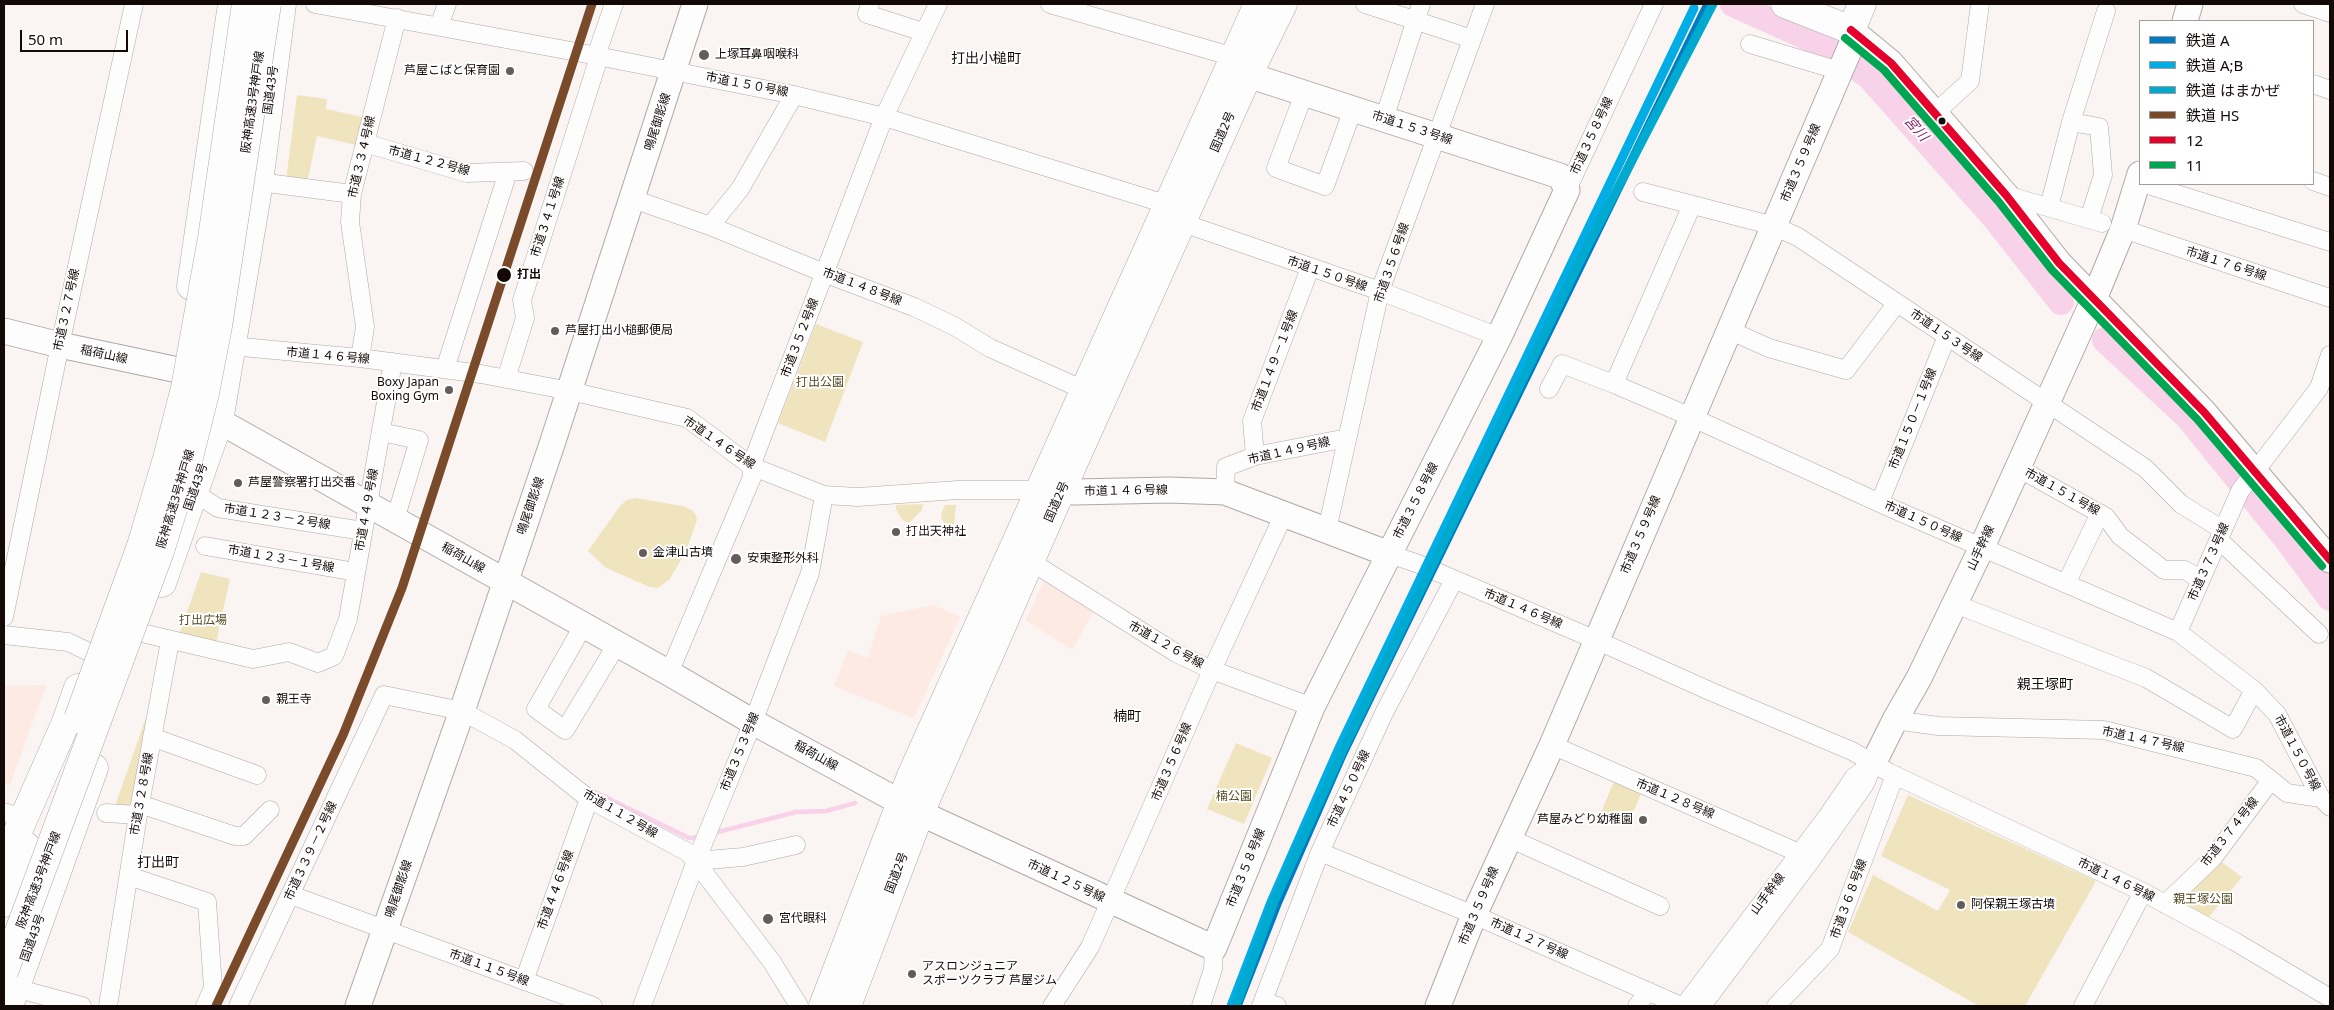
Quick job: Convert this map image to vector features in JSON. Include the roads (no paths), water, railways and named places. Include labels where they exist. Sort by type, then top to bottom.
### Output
[{"type":"main road","points":[[4,863],[13,815],[66,722],[156,461],[178,370],[232,4]]},
{"type":"main road","name":"阪神高速3号神戸線","points":[[4,903],[78,719],[140,546],[168,455],[185,388],[212,238],[246,4]]},
{"type":"main road","name":"阪神高速3号神戸線","points":[[9,989],[157,560],[188,461],[205,394],[218,326],[267,4]]},
{"type":"main road","name":"国道43号","points":[[9,989],[170,563],[219,421],[259,182],[282,4]]},
{"type":"main road","name":"国道2号","points":[[823,1006],[1050,491],[1241,66],[1258,4]]},
{"type":"main road","name":"国道2号","points":[[1241,66],[1283,4]]},
{"type":"main road","points":[[1785,4],[1848,50],[1862,4]]},
{"type":"main road","name":"国道2号","points":[[847,1006],[910,808],[1030,561],[1050,491],[1084,390],[1176,214]]},
{"type":"street","name":"市道３２７号線","points":[[4,617],[60,345],[134,4]]},
{"type":"street","name":"市道１５０号線","points":[[315,4],[794,94],[884,117],[1176,214],[1310,268],[1499,337]]},
{"type":"street","points":[[440,26],[447,4]]},
{"type":"street","name":"市道３４１号線","points":[[506,378],[526,318],[522,300],[614,4]]},
{"type":"street","name":"鳴尾御影線","points":[[358,1006],[462,711],[570,391],[695,4]]},
{"type":"street","points":[[870,4],[867,14],[923,32]]},
{"type":"street","name":"市道３５２号線","points":[[669,673],[752,477],[751,466],[884,117],[938,4]]},
{"type":"street","name":"市道１５３号線","points":[[1050,4],[1241,66],[1304,94],[1560,176],[1567,190]]},
{"type":"street","points":[[1365,4],[1472,39]]},
{"type":"street","points":[[1384,119],[1421,4]]},
{"type":"street","name":"市道３５６号線","points":[[1327,530],[1380,292],[1484,4]]},
{"type":"street","name":"市道３５８号線","points":[[1201,1006],[1213,969],[1214,948],[1312,707],[1499,337],[1654,4]]},
{"type":"street","points":[[1935,113],[1970,81],[1980,4]]},
{"type":"street","points":[[2185,20],[2190,4]]},
{"type":"street","points":[[2303,4],[2330,13]]},
{"type":"street","points":[[2049,207],[2071,122],[2106,11]]},
{"type":"street","name":"市道３３４号線","points":[[360,358],[365,327],[350,222],[352,194],[397,18]]},
{"type":"street","points":[[1750,44],[1848,50],[1891,63],[2006,195],[2059,263],[2087,314],[2204,412],[2247,482],[2330,560]]},
{"type":"street","name":"市道３５９号線","points":[[1438,1006],[1474,915],[1552,745],[1848,50]]},
{"type":"street","points":[[2314,84],[2330,90]]},
{"type":"street","points":[[710,226],[740,189],[794,94]]},
{"type":"street","points":[[1304,94],[1276,168],[1325,186],[1354,109]]},
{"type":"street","points":[[2071,122],[2099,127],[2105,224]]},
{"type":"street","name":"市道１２２号線","points":[[365,143],[467,173],[516,172],[445,369]]},
{"type":"street","points":[[2314,180],[2330,186]]},
{"type":"street","points":[[259,182],[352,194]]},
{"type":"street","name":"山手幹線","points":[[1702,1006],[1865,784],[1884,768],[1895,720],[1919,678],[1982,547],[2087,314],[2105,224],[2139,182]]},
{"type":"street","points":[[2156,185],[2330,242]]},
{"type":"street","name":"市道１５３号線","points":[[1644,192],[1774,226],[1798,237],[2046,404],[2145,468],[2181,504],[2221,535],[2319,634]]},
{"type":"street","name":"市道１７６号線","points":[[2006,195],[2105,224],[2330,298]]},
{"type":"street","name":"市道１４８号線","points":[[633,199],[710,226],[824,273],[914,307],[954,326],[990,348],[1084,390]]},
{"type":"street","points":[[1614,384],[1692,205]]},
{"type":"street","name":"市道１４９－１号線","points":[[1255,456],[1252,421],[1310,268]]},
{"type":"street","points":[[1729,330],[1769,348],[1846,370],[1897,303]]},
{"type":"street","name":"稲荷山線","points":[[4,331],[178,370],[219,421],[753,722],[910,808]]},
{"type":"street","name":"市道１５０－１号線","points":[[1880,502],[1947,336]]},
{"type":"street","name":"市道１４６号線","points":[[231,346],[360,358],[506,378],[687,418],[751,466],[824,494],[858,497],[958,490],[1169,490],[1225,492],[1454,580],[1596,640],[1884,768],[2143,892],[2234,941],[2330,998]]},
{"type":"street","name":"市道３７３号線","points":[[2178,632],[2247,482],[2324,392],[2330,355]]},
{"type":"street","name":"市道４４９号線","points":[[170,640],[253,659],[289,652],[318,663],[334,656],[348,619],[393,362]]},
{"type":"street","name":"市道１５０号線","points":[[1549,389],[1562,364],[1614,384],[2178,632],[2254,690],[2277,714],[2326,803]]},
{"type":"street","points":[[381,432],[419,440],[395,520]]},
{"type":"street","name":"市道１４９号線","points":[[1225,492],[1226,467],[1255,456],[1347,438]]},
{"type":"street","name":"市道１５１号線","points":[[2018,468],[2106,517],[2120,536],[2164,570],[2185,570],[2201,580]]},
{"type":"street","name":"市道１２３－２号線","points":[[194,493],[218,508],[363,531]]},
{"type":"street","name":"市道３５３号線","points":[[642,1006],[696,861],[753,722],[810,573],[824,494]]},
{"type":"street","points":[[2066,584],[2100,513]]},
{"type":"street","name":"市道３５６号線","points":[[1052,1006],[1090,947],[1212,670],[1284,514]]},
{"type":"street","name":"市道１２３－１号線","points":[[205,546],[356,572]]},
{"type":"street","name":"市道１２６号線","points":[[1030,561],[1176,653],[1212,670],[1312,707]]},
{"type":"street","name":"市道４５０号線","points":[[1267,1005],[1320,852],[1384,713],[1454,580]]},
{"type":"street","points":[[1955,604],[2146,678],[2234,729],[2254,690]]},
{"type":"street","points":[[583,626],[536,709],[566,730],[617,644]]},
{"type":"street","points":[[142,633],[170,640]]},
{"type":"street","points":[[4,636],[68,642],[91,653]]},
{"type":"street","name":"市道３２８号線","points":[[108,1006],[139,810],[170,640]]},
{"type":"street","name":"市道１１２号線","points":[[384,695],[462,711],[515,740],[589,799],[689,854],[772,962],[799,1006]]},
{"type":"street","name":"市道３３９－２号線","points":[[238,1006],[384,695]]},
{"type":"street","name":"市道１４７号線","points":[[1895,720],[1938,726],[2104,730],[2256,768],[2286,793],[2326,803]]},
{"type":"street","points":[[152,737],[257,775]]},
{"type":"street","name":"市道１２８号線","points":[[1552,745],[1799,853]]},
{"type":"street","name":"山手幹線","points":[[1682,1006],[1799,853],[1854,777],[1884,768]]},
{"type":"street","name":"市道３６８号線","points":[[1776,1006],[1830,949],[1884,768]]},
{"type":"street","name":"市道３７４号線","points":[[2165,904],[2213,858],[2271,780]]},
{"type":"street","name":"市道４４６号線","points":[[524,981],[589,799]]},
{"type":"street","name":"市道１２５号線","points":[[910,808],[1214,948]]},
{"type":"street","points":[[106,813],[139,810],[235,836],[244,836],[270,810]]},
{"type":"street","points":[[1509,838],[1660,906]]},
{"type":"street","points":[[696,861],[743,858],[796,845]]},
{"type":"street","name":"市道１２７号線","points":[[1320,852],[1474,915],[1682,1006]]},
{"type":"street","points":[[128,876],[207,902],[213,988],[205,1006]]},
{"type":"street","points":[[2083,1006],[2143,892]]},
{"type":"street","name":"市道１１５号線","points":[[291,895],[593,1006]]},
{"type":"street","points":[[9,989],[82,1006]]},
{"type":"street","points":[[1638,1006],[1648,991]]},
{"type":"waterway","name":"宮川","points":[[1733,4],[1824,45],[1869,76],[1995,218],[2061,302]]},
{"type":"waterway","name":"宮川","points":[[2105,340],[2188,417],[2288,541],[2330,598]]},
{"type":"waterway","points":[[589,789],[689,838],[698,837]]},
{"type":"waterway","points":[[718,832],[796,812],[826,811],[855,803]]},
{"type":"rail line","name":"HS","points":[[216,1006],[343,735],[402,588],[592,4]]},
{"type":"rail line","name":"A","points":[[1237,1006],[1277,904],[1343,753],[1708,4]]},
{"type":"rail line","name":"はまかぜ","points":[[1237,1003],[1274,902],[1343,750],[1582,257],[1713,4]]},
{"type":"rail line","name":"A;B","points":[[1231,1006],[1271,902],[1338,750],[1694,8]]},
{"type":"place","name":"上塚耳鼻咽喉科","points":[[704,55]]},
{"type":"place","name":"芦屋こばと保育園","points":[[510,71]]},
{"type":"place","name":"打出","points":[[504,275]]},
{"type":"place","name":"芦屋打出小槌郵便局","points":[[555,331]]},
{"type":"place","name":"Boxy Japan Boxing Gym","points":[[449,390]]},
{"type":"place","name":"芦屋警察署打出交番","points":[[238,483]]},
{"type":"place","name":"打出天神社","points":[[896,532]]},
{"type":"place","name":"金津山古墳","points":[[643,553]]},
{"type":"place","name":"安東整形外科","points":[[736,559]]},
{"type":"place","name":"親王寺","points":[[266,700]]},
{"type":"place","name":"芦屋みどり幼稚園","points":[[1643,820]]},
{"type":"place","name":"阿保親王塚古墳","points":[[1961,905]]},
{"type":"place","name":"宮代眼科","points":[[768,919]]},
{"type":"place","name":"アスロンジュニア スポーツクラブ 芦屋ジム","points":[[912,974]]},
{"type":"district","name":"打出小槌町","points":[[986,59]]},
{"type":"district","name":"親王塚町","points":[[2045,685]]},
{"type":"district","name":"楠町","points":[[1127,717]]},
{"type":"district","name":"打出町","points":[[158,863]]},
{"type":"park label","name":"打出公園","points":[[820,383]]},
{"type":"park label","name":"打出広場","points":[[203,621]]},
{"type":"park label","name":"楠公園","points":[[1234,797]]},
{"type":"park label","name":"親王塚公園","points":[[2203,900]]}]
